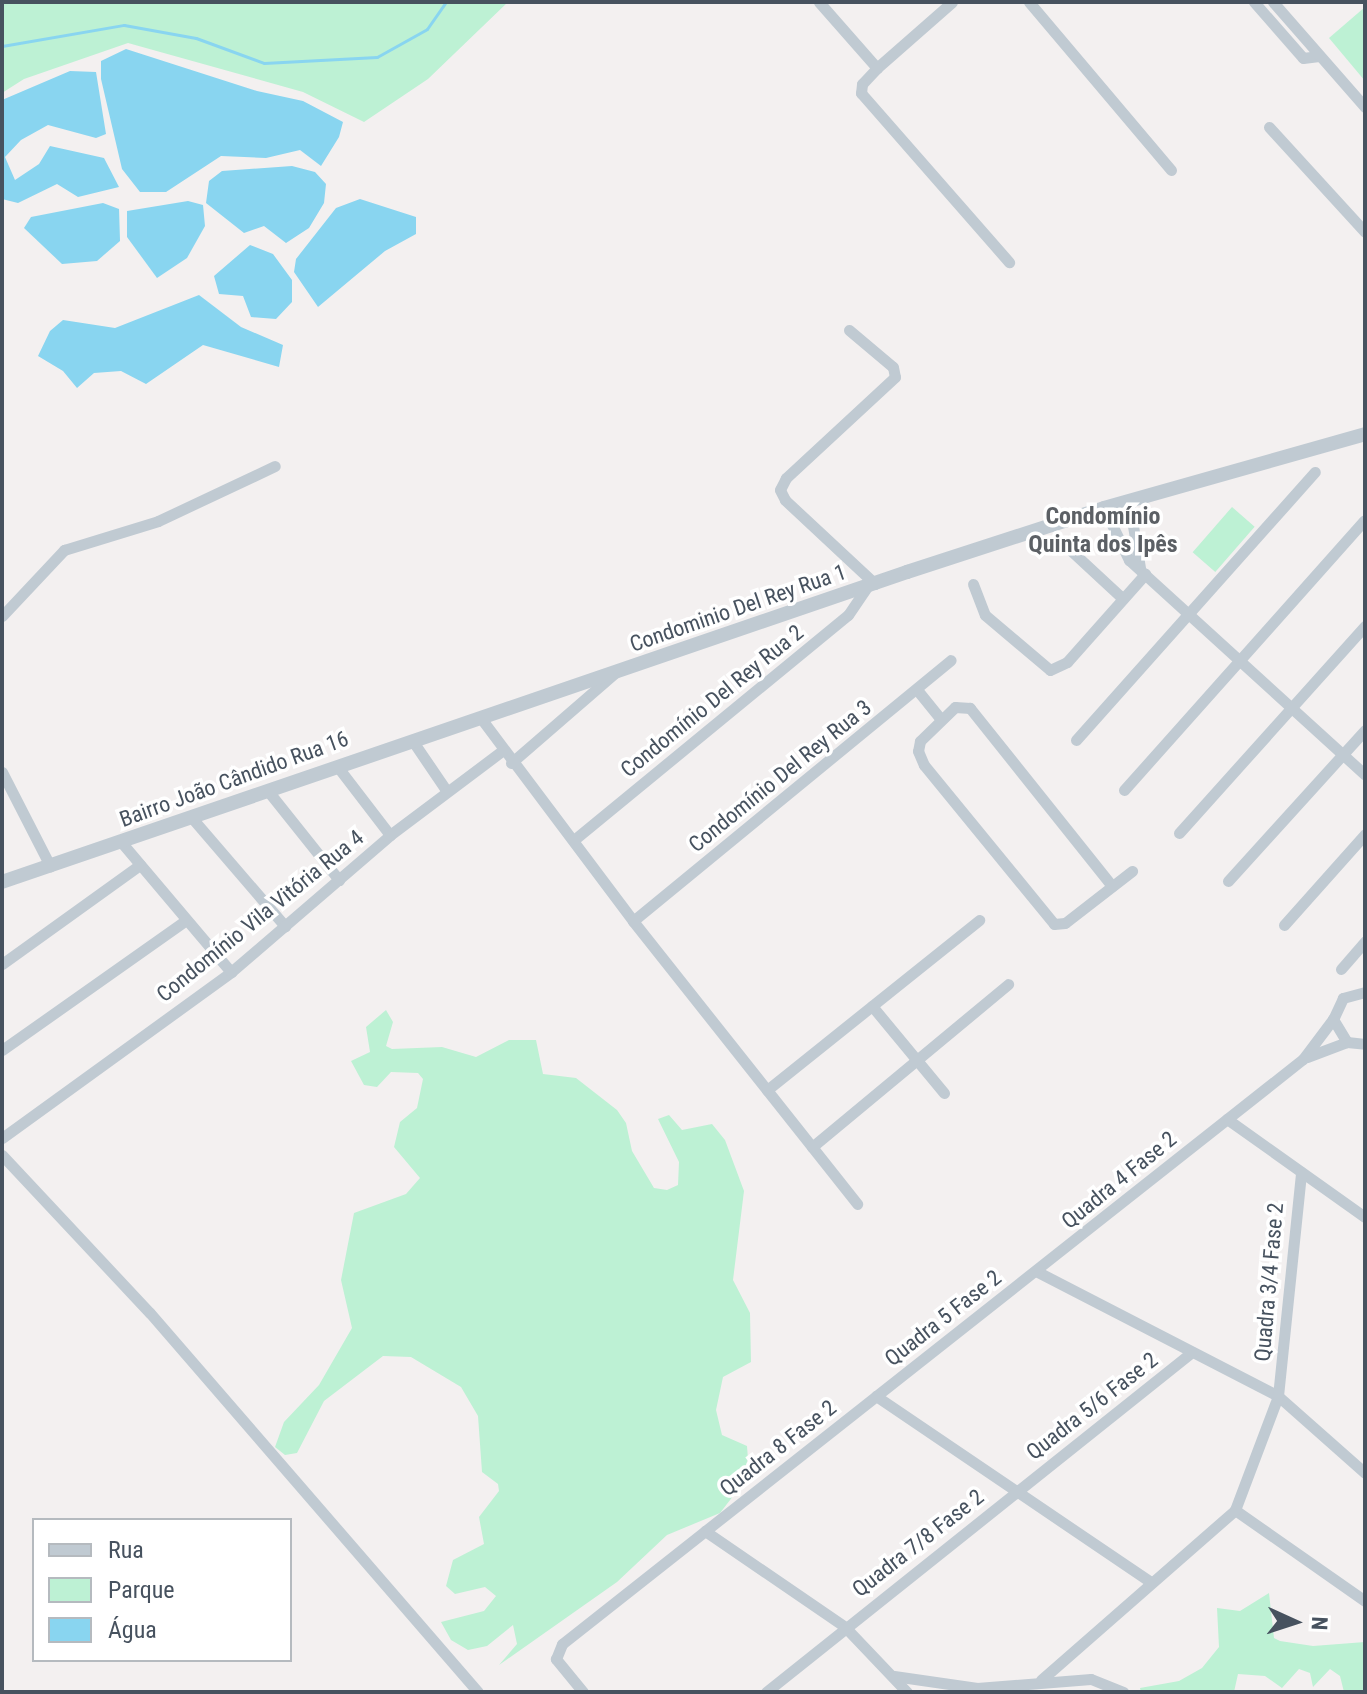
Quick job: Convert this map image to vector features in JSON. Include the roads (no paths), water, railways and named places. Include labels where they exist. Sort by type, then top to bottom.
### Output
[{"type":"street","points":[[819,2],[877,68]]},
{"type":"street","points":[[952,2],[877,68],[862,84],[861,93],[1009,262]]},
{"type":"street","points":[[1029,2],[1171,170]]},
{"type":"street","points":[[1254,2],[1303,58],[1319,56]]},
{"type":"street","points":[[1273,2],[1365,107]]},
{"type":"street","points":[[1269,127],[1365,232]]},
{"type":"street","points":[[849,330],[893,367],[895,377],[786,478],[780,490],[785,500],[871,585]]},
{"type":"street","name":"Condominio Del Rey Rua 1","points":[[480,717],[1104,508],[1365,434]]},
{"type":"street","points":[[2,616],[64,550],[158,521],[275,466]]},
{"type":"street","points":[[1076,740],[1315,472]]},
{"type":"street","points":[[973,584],[985,615],[1050,670],[1067,662],[1142,571],[1129,502]]},
{"type":"street","points":[[1104,508],[1129,560],[1365,775]]},
{"type":"street","points":[[1124,790],[1364,521]]},
{"type":"street","points":[[1066,546],[1121,597]]},
{"type":"street","name":"Condomínio Del Rey Rua 2","points":[[575,839],[848,615],[871,585]]},
{"type":"street","points":[[1179,833],[1365,626]]},
{"type":"street","name":"Condomínio Del Rey Rua 3","points":[[633,921],[918,691],[951,660]]},
{"type":"street","name":"Condominio Del Rey Rua 1","points":[[511,763],[615,673]]},
{"type":"street","points":[[918,691],[941,719]]},
{"type":"street","points":[[1112,886],[970,708],[958,706],[920,741],[919,755],[1050,921],[1065,923],[1132,871]]},
{"type":"street","points":[[480,717],[502,751],[575,839],[633,921],[857,1204]]},
{"type":"street","name":"Bairro João Cândido Rua 16","points":[[2,882],[480,717]]},
{"type":"street","points":[[1228,881],[1365,730]]},
{"type":"street","points":[[412,740],[446,790]]},
{"type":"street","name":"Condomínio Vila Vitória Rua 4","points":[[2,1138],[231,972],[390,835],[502,751]]},
{"type":"street","points":[[337,766],[390,835]]},
{"type":"street","points":[[2,772],[50,866]]},
{"type":"street","points":[[268,791],[339,880]]},
{"type":"street","points":[[192,818],[285,926]]},
{"type":"street","points":[[1284,925],[1365,834]]},
{"type":"street","points":[[122,843],[231,972]]},
{"type":"street","points":[[2,964],[140,865]]},
{"type":"street","points":[[2,1050],[186,920]]},
{"type":"street","points":[[767,1090],[979,920]]},
{"type":"street","points":[[1341,969],[1365,941]]},
{"type":"street","points":[[812,1147],[1008,984]]},
{"type":"street","points":[[1303,1059],[1333,1019],[1343,998],[1365,992]]},
{"type":"street","points":[[872,1006],[944,1093]]},
{"type":"street","points":[[1333,1019],[1347,1042]]},
{"type":"street","points":[[1303,1059],[1347,1042],[1365,1044]]},
{"type":"street","name":"Quadra 4 Fase 2","points":[[1036,1271],[1303,1059]]},
{"type":"street","points":[[1227,1119],[1365,1217]]},
{"type":"street","points":[[2,1155],[150,1313],[478,1692]]},
{"type":"street","name":"Quadra 3/4 Fase 2","points":[[1235,1510],[1278,1396],[1301,1172]]},
{"type":"street","points":[[1036,1271],[1278,1396],[1365,1473]]},
{"type":"street","name":"Quadra 5 Fase 2","points":[[876,1396],[1036,1271]]},
{"type":"street","name":"Quadra 5/6 Fase 2","points":[[1016,1491],[1192,1352]]},
{"type":"street","points":[[876,1396],[1151,1582]]},
{"type":"street","name":"Quadra 8 Fase 2","points":[[583,1692],[556,1655],[562,1644],[876,1396]]},
{"type":"street","name":"Quadra 7/8 Fase 2","points":[[766,1692],[1016,1491]]},
{"type":"street","points":[[1041,1680],[1235,1510],[1365,1601]]},
{"type":"street","points":[[705,1531],[845,1627],[907,1692]]},
{"type":"street","points":[[894,1676],[977,1688],[1041,1680],[1091,1679],[1124,1692]]},
{"type":"water","points":[[126,49],[257,91],[303,101],[343,122],[339,137],[321,166],[300,150],[266,158],[221,156],[166,192],[140,192],[122,169],[101,79],[101,61]]},
{"type":"water","points":[[70,71],[96,72],[106,134],[96,138],[48,125],[21,140],[5,157],[15,180],[39,164],[50,146],[104,158],[119,187],[78,197],[57,184],[18,203],[2,199],[2,100]]},
{"type":"water","points":[[292,166],[315,172],[326,184],[324,203],[309,228],[286,243],[264,226],[244,233],[206,203],[209,181],[222,171]]},
{"type":"water","points":[[360,199],[416,217],[416,234],[385,251],[318,307],[294,272],[296,259],[336,208]]},
{"type":"water","points":[[188,201],[203,205],[205,226],[187,258],[157,278],[127,237],[127,211]]},
{"type":"water","points":[[103,203],[119,209],[120,241],[97,261],[62,264],[24,228],[31,217]]},
{"type":"water","points":[[250,245],[273,254],[292,280],[292,302],[276,319],[251,317],[243,296],[219,294],[214,276]]},
{"type":"water","points":[[199,295],[241,327],[283,345],[279,367],[203,345],[146,384],[121,371],[94,373],[77,388],[63,371],[38,356],[50,331],[63,320],[115,328]]},
{"type":"waterway","points":[[2,46],[124,25],[196,38],[264,63],[377,57],[427,29],[446,2]]},
{"type":"district","name":"Condomínio Quinta dos Ipês","points":[[1103,531]]}]
